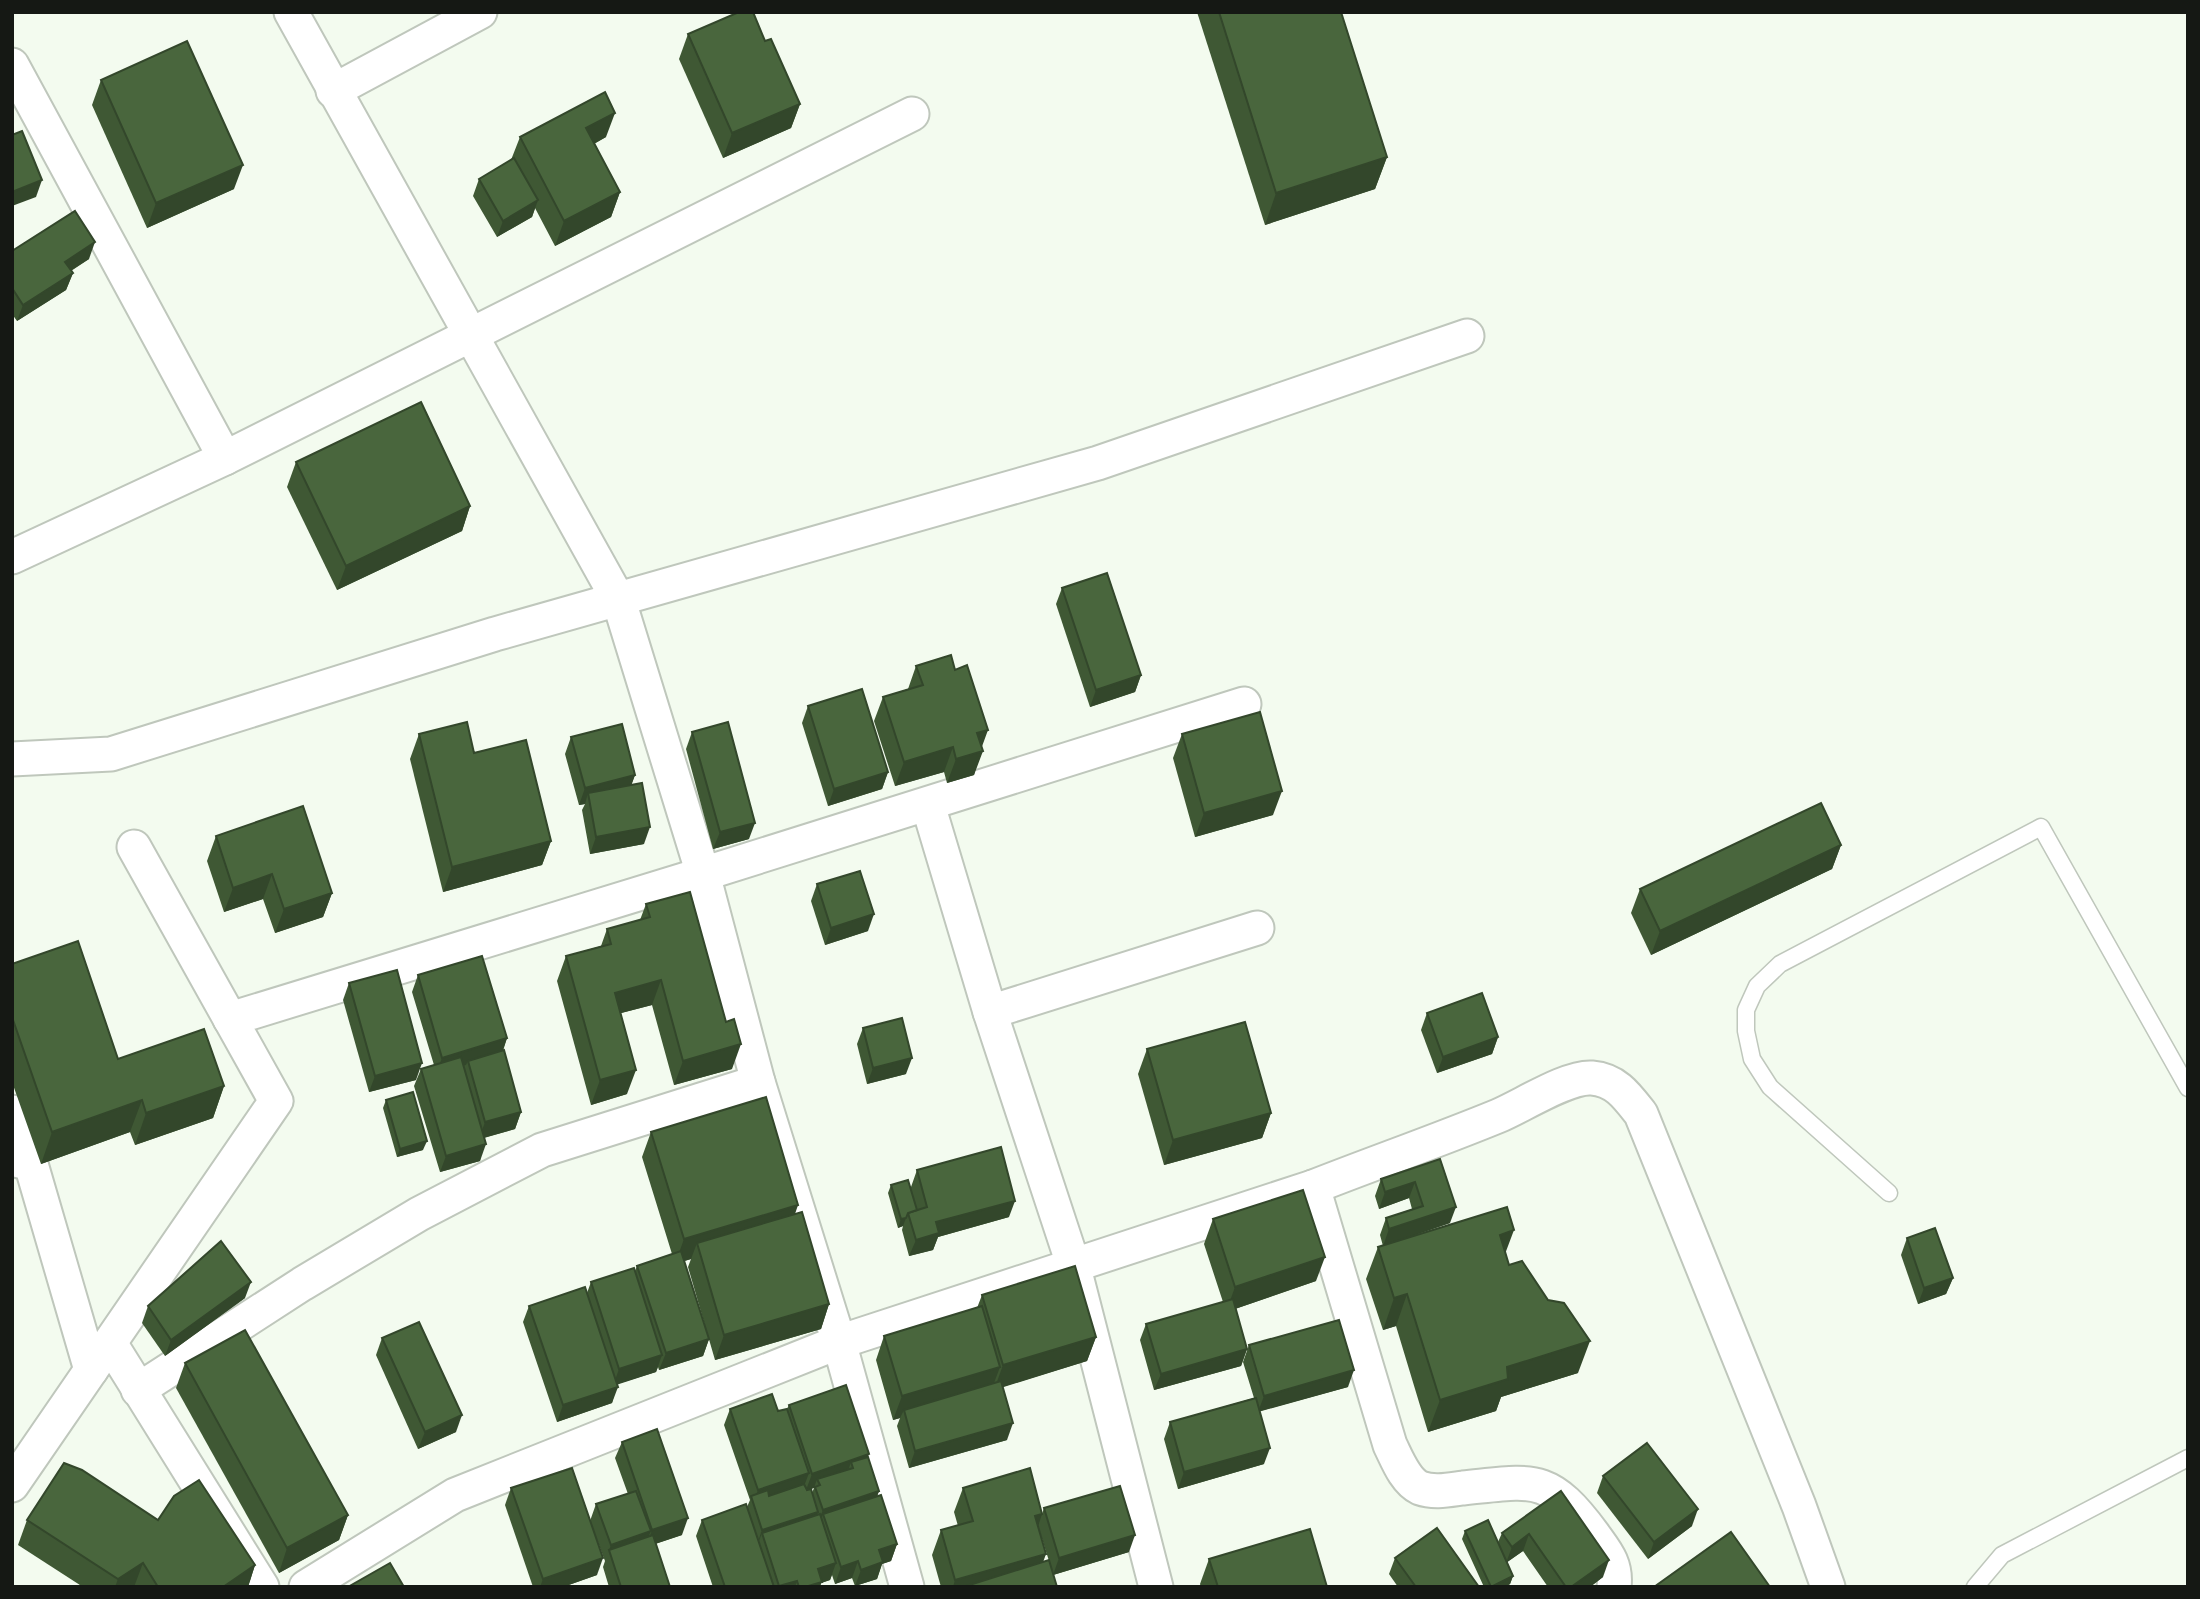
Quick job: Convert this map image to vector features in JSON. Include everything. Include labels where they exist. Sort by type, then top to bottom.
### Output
[{"type":"street","points":[[291,12],[620,601],[703,874],[758,1082],[839,1342],[906,1587]]},
{"type":"street","points":[[333,91],[480,12]]},
{"type":"street","points":[[12,65],[225,458]]},
{"type":"street","points":[[12,557],[225,458],[912,114]]},
{"type":"street","points":[[12,759],[111,754],[495,634],[620,601],[1098,463],[1467,336]]},
{"type":"street","points":[[230,1018],[928,805],[1244,704]]},
{"type":"street","points":[[928,805],[990,1012],[1073,1264],[1156,1587]]},
{"type":"street","points":[[12,1485],[276,1101],[134,847]]},
{"type":"street","points":[[990,1012],[1257,928]]},
{"type":"street","points":[[306,1587],[455,1494],[839,1342],[1313,1187],[1498,1116],[1570,1082],[1588,1078],[1608,1081],[1624,1092],[1642,1114],[1800,1506],[1828,1587]]},
{"type":"street","points":[[138,1390],[302,1284],[419,1214],[542,1150],[758,1082]]},
{"type":"street","points":[[12,1112],[22,1161],[91,1370]]},
{"type":"street","points":[[1313,1187],[1390,1445],[1405,1474],[1416,1486],[1432,1492],[1516,1483],[1558,1493],[1575,1510],[1609,1557],[1616,1571],[1614,1587]]},
{"type":"street","points":[[110,1343],[262,1587]]},
{"type":"lane","points":[[1889,1193],[1770,1087],[1752,1059],[1746,1031],[1746,1010],[1758,986],[1780,964],[2041,827],[2188,1088]]},
{"type":"lane","points":[[1975,1587],[2002,1555],[2188,1458]]},
{"type":"building","points":[[739,12],[753,12],[765,41],[771,39],[800,104],[732,133],[688,34]]},
{"type":"building","points":[[1219,12],[1341,12],[1387,157],[1276,193]]},
{"type":"building","points":[[187,41],[243,165],[156,203],[101,80]]},
{"type":"building","points":[[605,92],[615,113],[586,128],[620,192],[564,221],[520,137]]},
{"type":"building","points":[[22,131],[42,180],[12,192],[12,135]]},
{"type":"building","points":[[514,158],[538,200],[503,221],[479,179]]},
{"type":"building","points":[[75,211],[95,242],[65,262],[73,273],[23,305],[12,288],[12,251]]},
{"type":"building","points":[[421,402],[470,506],[346,566],[296,462]]},
{"type":"building","points":[[1107,573],[1141,675],[1096,690],[1062,588]]},
{"type":"building","points":[[951,655],[955,670],[967,665],[988,730],[977,733],[983,751],[956,759],[953,747],[904,762],[883,697],[923,685],[916,666]]},
{"type":"building","points":[[862,689],[888,772],[834,789],[808,706]]},
{"type":"building","points":[[1260,712],[1282,791],[1204,813],[1182,734]]},
{"type":"building","points":[[467,722],[474,753],[526,740],[551,841],[452,867],[419,734]]},
{"type":"building","points":[[728,722],[755,823],[720,832],[692,732]]},
{"type":"building","points":[[622,724],[635,775],[585,788],[571,737]]},
{"type":"building","points":[[642,783],[650,827],[596,837],[588,793]]},
{"type":"building","points":[[1821,803],[1841,845],[1660,931],[1640,889]]},
{"type":"building","points":[[303,806],[332,893],[284,909],[272,874],[233,888],[216,836]]},
{"type":"building","points":[[860,871],[874,914],[831,928],[817,884]]},
{"type":"building","points":[[690,892],[726,1022],[734,1019],[741,1044],[683,1061],[661,980],[615,993],[636,1070],[600,1080],[566,956],[611,944],[607,929],[650,917],[646,904]]},
{"type":"building","points":[[78,941],[118,1059],[204,1029],[224,1086],[146,1113],[142,1100],[52,1132],[12,1017],[12,964]]},
{"type":"building","points":[[482,956],[507,1038],[442,1058],[418,975]]},
{"type":"building","points":[[397,970],[422,1063],[375,1076],[349,983]]},
{"type":"building","points":[[1482,993],[1498,1037],[1443,1057],[1427,1013]]},
{"type":"building","points":[[902,1018],[912,1058],[873,1068],[863,1028]]},
{"type":"building","points":[[1245,1022],[1271,1113],[1173,1140],[1147,1049]]},
{"type":"building","points":[[504,1050],[521,1112],[485,1122],[468,1061]]},
{"type":"building","points":[[461,1057],[486,1144],[446,1156],[421,1069]]},
{"type":"building","points":[[413,1092],[427,1141],[400,1149],[386,1100]]},
{"type":"building","points":[[766,1097],[798,1205],[684,1239],[651,1132]]},
{"type":"building","points":[[1001,1147],[1015,1201],[936,1222],[939,1233],[916,1240],[908,1213],[927,1207],[917,1170]]},
{"type":"building","points":[[1440,1159],[1456,1207],[1389,1229],[1386,1218],[1423,1206],[1415,1182],[1385,1192],[1381,1179]]},
{"type":"building","points":[[908,1180],[917,1210],[901,1219],[891,1185]]},
{"type":"building","points":[[1303,1190],[1325,1257],[1235,1287],[1213,1219]]},
{"type":"building","points":[[1507,1207],[1514,1230],[1500,1235],[1509,1265],[1522,1261],[1548,1300],[1564,1303],[1590,1341],[1507,1367],[1508,1379],[1440,1400],[1407,1294],[1394,1298],[1378,1247]]},
{"type":"building","points":[[802,1212],[829,1304],[724,1335],[697,1243]]},
{"type":"building","points":[[1935,1228],[1953,1278],[1924,1288],[1907,1238]]},
{"type":"building","points":[[221,1241],[251,1282],[171,1340],[148,1306]]},
{"type":"building","points":[[681,1251],[709,1339],[666,1353],[637,1266]]},
{"type":"building","points":[[1075,1266],[1096,1337],[1003,1365],[982,1295]]},
{"type":"building","points":[[634,1268],[662,1355],[619,1369],[591,1282]]},
{"type":"building","points":[[585,1287],[618,1387],[563,1405],[529,1306]]},
{"type":"building","points":[[1233,1299],[1247,1349],[1161,1374],[1146,1324]]},
{"type":"building","points":[[982,1306],[1000,1367],[902,1396],[884,1336]]},
{"type":"building","points":[[1339,1320],[1354,1370],[1264,1396],[1249,1345]]},
{"type":"building","points":[[419,1322],[462,1415],[425,1432],[382,1338]]},
{"type":"building","points":[[245,1330],[348,1515],[287,1548],[185,1363]]},
{"type":"building","points":[[1001,1381],[1013,1423],[915,1451],[904,1410]]},
{"type":"building","points":[[846,1385],[869,1454],[812,1474],[789,1405]]},
{"type":"building","points":[[772,1394],[778,1411],[787,1409],[809,1473],[758,1490],[730,1409]]},
{"type":"building","points":[[1256,1398],[1270,1448],[1184,1472],[1170,1422]]},
{"type":"building","points":[[657,1429],[688,1518],[652,1530],[622,1442]]},
{"type":"building","points":[[1647,1443],[1698,1509],[1654,1542],[1603,1476]]},
{"type":"building","points":[[868,1457],[879,1491],[823,1510],[815,1487],[820,1485],[817,1479],[853,1468],[851,1462]]},
{"type":"building","points":[[64,1463],[82,1470],[158,1520],[174,1496],[199,1480],[255,1565],[223,1587],[158,1587],[143,1563],[118,1579],[27,1520]]},
{"type":"building","points":[[572,1468],[603,1558],[543,1579],[511,1488]]},
{"type":"building","points":[[1030,1468],[1042,1514],[1035,1516],[1046,1554],[955,1580],[941,1530],[973,1521],[963,1488]]},
{"type":"building","points":[[804,1484],[807,1490],[811,1489],[818,1512],[762,1530],[751,1496],[768,1490],[769,1496]]},
{"type":"building","points":[[1120,1486],[1135,1535],[1059,1558],[1044,1508]]},
{"type":"building","points":[[636,1491],[651,1531],[611,1545],[596,1504]]},
{"type":"building","points":[[1561,1491],[1609,1560],[1571,1587],[1566,1587],[1529,1534],[1512,1547],[1502,1533]]},
{"type":"building","points":[[881,1495],[897,1544],[879,1550],[883,1562],[861,1570],[858,1561],[841,1567],[823,1514]]},
{"type":"building","points":[[746,1504],[774,1587],[725,1587],[702,1520]]},
{"type":"building","points":[[820,1514],[836,1563],[818,1569],[822,1582],[805,1587],[799,1587],[797,1581],[779,1586],[762,1533]]},
{"type":"building","points":[[1488,1520],[1513,1576],[1491,1587],[1465,1531]]},
{"type":"building","points":[[1437,1528],[1479,1587],[1416,1587],[1395,1558]]},
{"type":"building","points":[[1310,1529],[1327,1587],[1218,1587],[1209,1559]]},
{"type":"building","points":[[1731,1532],[1770,1587],[1654,1587]]},
{"type":"building","points":[[653,1535],[670,1587],[621,1587],[609,1550]]},
{"type":"building","points":[[1049,1560],[1057,1587],[963,1587]]},
{"type":"building","points":[[390,1563],[404,1587],[348,1587]]}]
